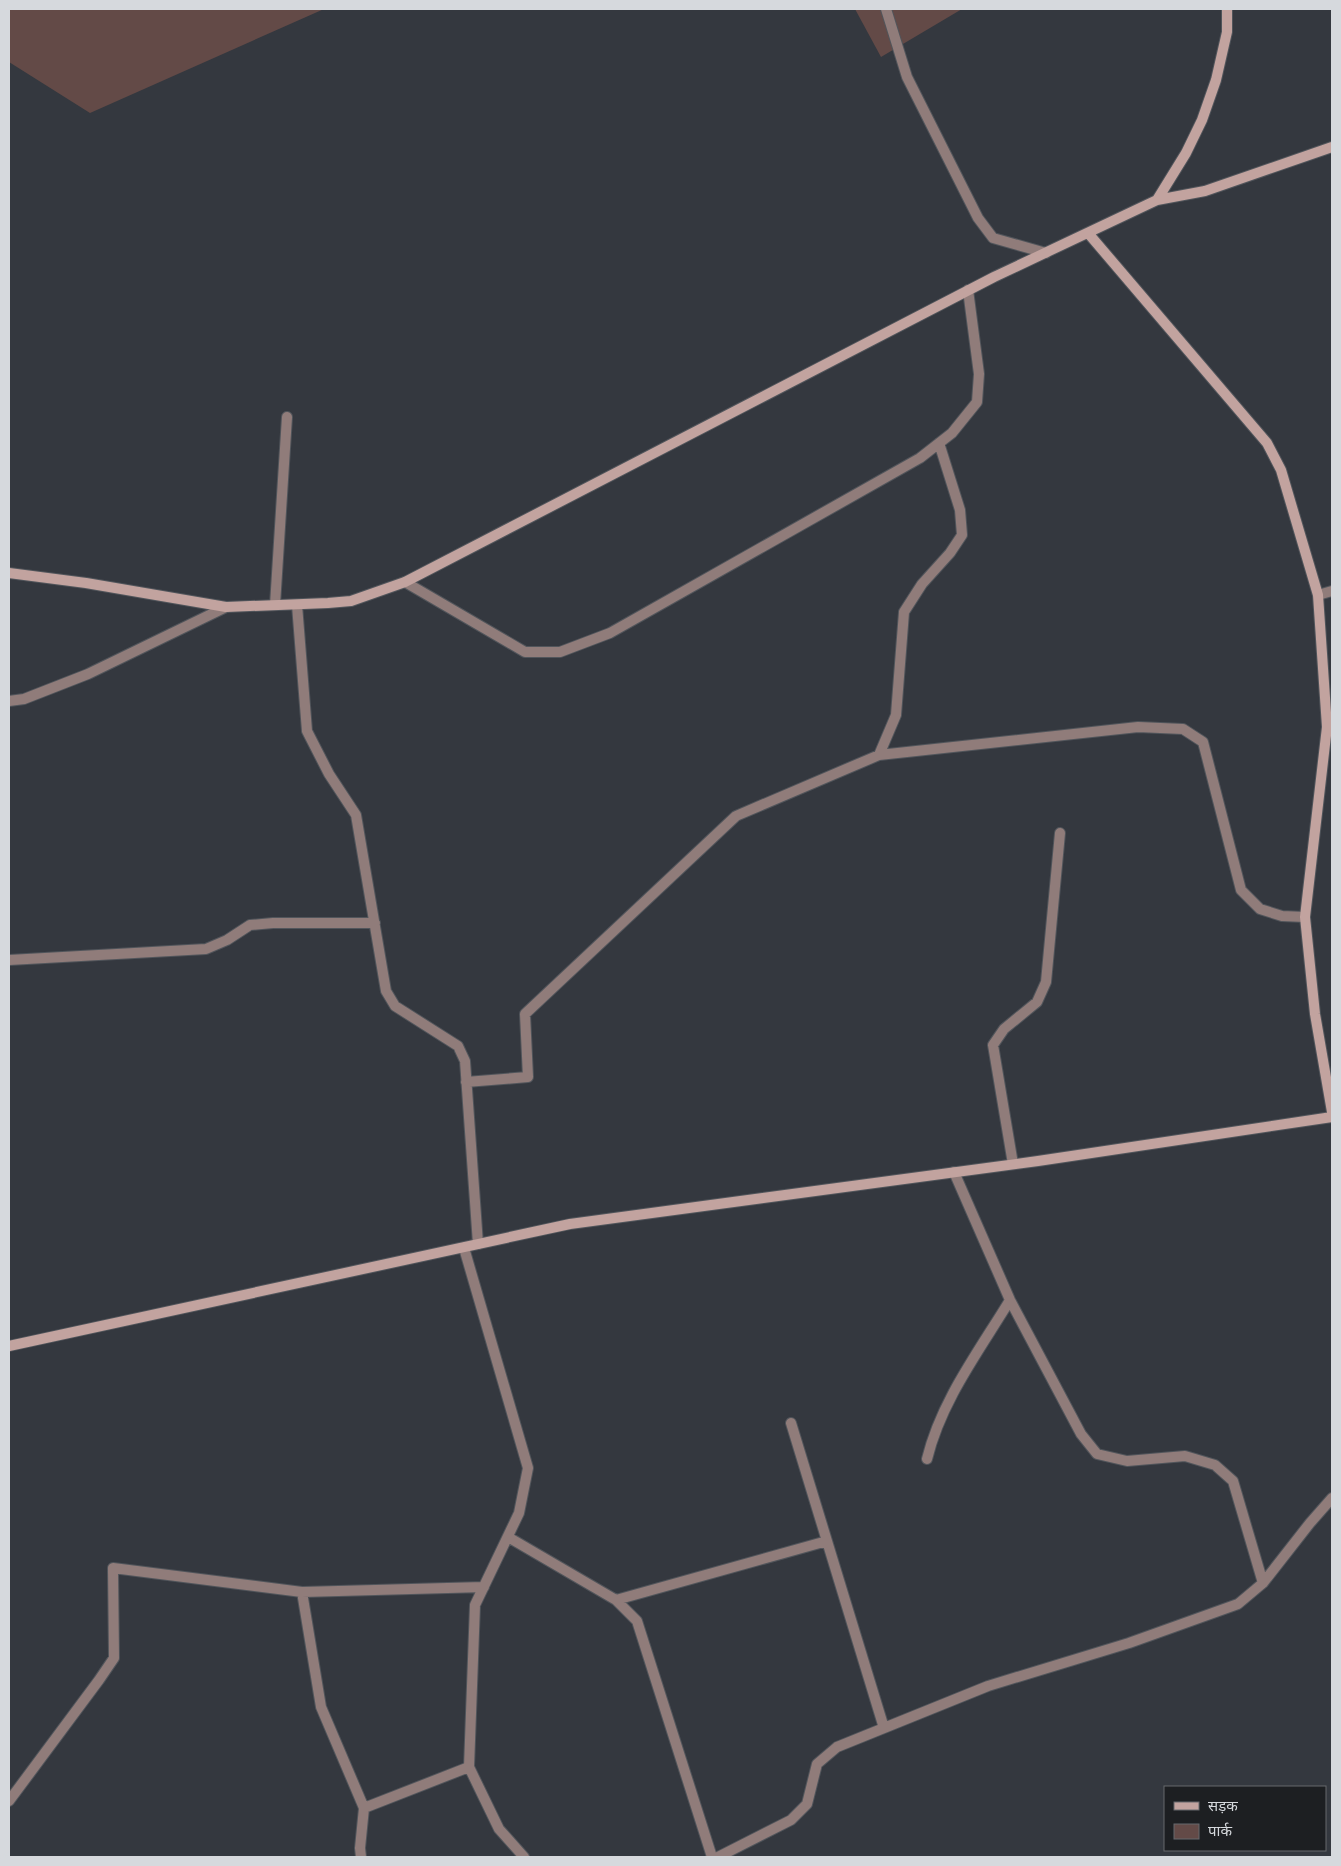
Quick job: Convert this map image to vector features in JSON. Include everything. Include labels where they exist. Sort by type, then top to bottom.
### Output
[{"type":"street","points":[[886,9],[907,77],[978,218],[993,238],[1046,253]]},
{"type":"street","points":[[1157,200],[1172,177],[1202,120],[1216,80],[1226,32],[1227,9]]},
{"type":"street","points":[[9,573],[86,583],[226,607],[351,601],[405,582],[968,290],[1157,200],[1205,191],[1332,147]]},
{"type":"street","points":[[1088,233],[1267,443],[1281,470],[1318,595],[1330,727],[1305,917],[1315,1014],[1332,1112]]},
{"type":"street","points":[[405,582],[525,652],[560,652],[610,633],[920,458],[952,433],[977,402],[980,374],[968,290]]},
{"type":"street","points":[[275,606],[287,417]]},
{"type":"street","points":[[879,755],[896,715],[904,612],[922,584],[950,553],[962,535],[960,510],[939,443]]},
{"type":"street","points":[[1318,595],[1332,591]]},
{"type":"street","points":[[297,605],[307,731],[329,774],[356,814],[386,991],[395,1006],[458,1046],[465,1061],[478,1244]]},
{"type":"street","points":[[9,701],[24,700],[88,674],[226,607]]},
{"type":"street","points":[[466,1082],[528,1077],[525,1014],[736,816],[879,755],[1138,727],[1183,729],[1203,742],[1242,890],[1260,908],[1282,916],[1305,917]]},
{"type":"street","points":[[1012,1164],[993,1045],[1004,1029],[1037,1002],[1046,982],[1060,833]]},
{"type":"street","points":[[9,960],[206,949],[227,940],[250,925],[273,923],[375,923]]},
{"type":"street","points":[[9,1346],[570,1224],[1012,1164],[1332,1117]]},
{"type":"street","points":[[954,1172],[1010,1300],[1081,1434],[1097,1454],[1127,1461],[1185,1456],[1215,1465],[1233,1481],[1263,1582]]},
{"type":"street","points":[[464,1248],[528,1468],[519,1513],[475,1605],[469,1767],[499,1829],[524,1857]]},
{"type":"street","points":[[927,1459],[932,1437],[948,1402],[1010,1300]]},
{"type":"street","points":[[791,1423],[884,1728]]},
{"type":"street","points":[[718,1857],[791,1820],[807,1804],[817,1764],[838,1747],[988,1686],[1129,1643],[1238,1604],[1263,1582],[1332,1498]]},
{"type":"street","points":[[508,1537],[616,1600],[637,1622],[712,1857]]},
{"type":"street","points":[[616,1600],[827,1541]]},
{"type":"street","points":[[9,1801],[114,1658],[113,1568],[302,1592],[484,1587]]},
{"type":"street","points":[[302,1592],[321,1707],[364,1808],[360,1848],[361,1857]]},
{"type":"street","points":[[364,1808],[469,1767]]},
{"type":"green space","points":[[9,9],[324,9],[90,113],[9,62]]},
{"type":"green space","points":[[855,9],[962,9],[881,57]]}]
